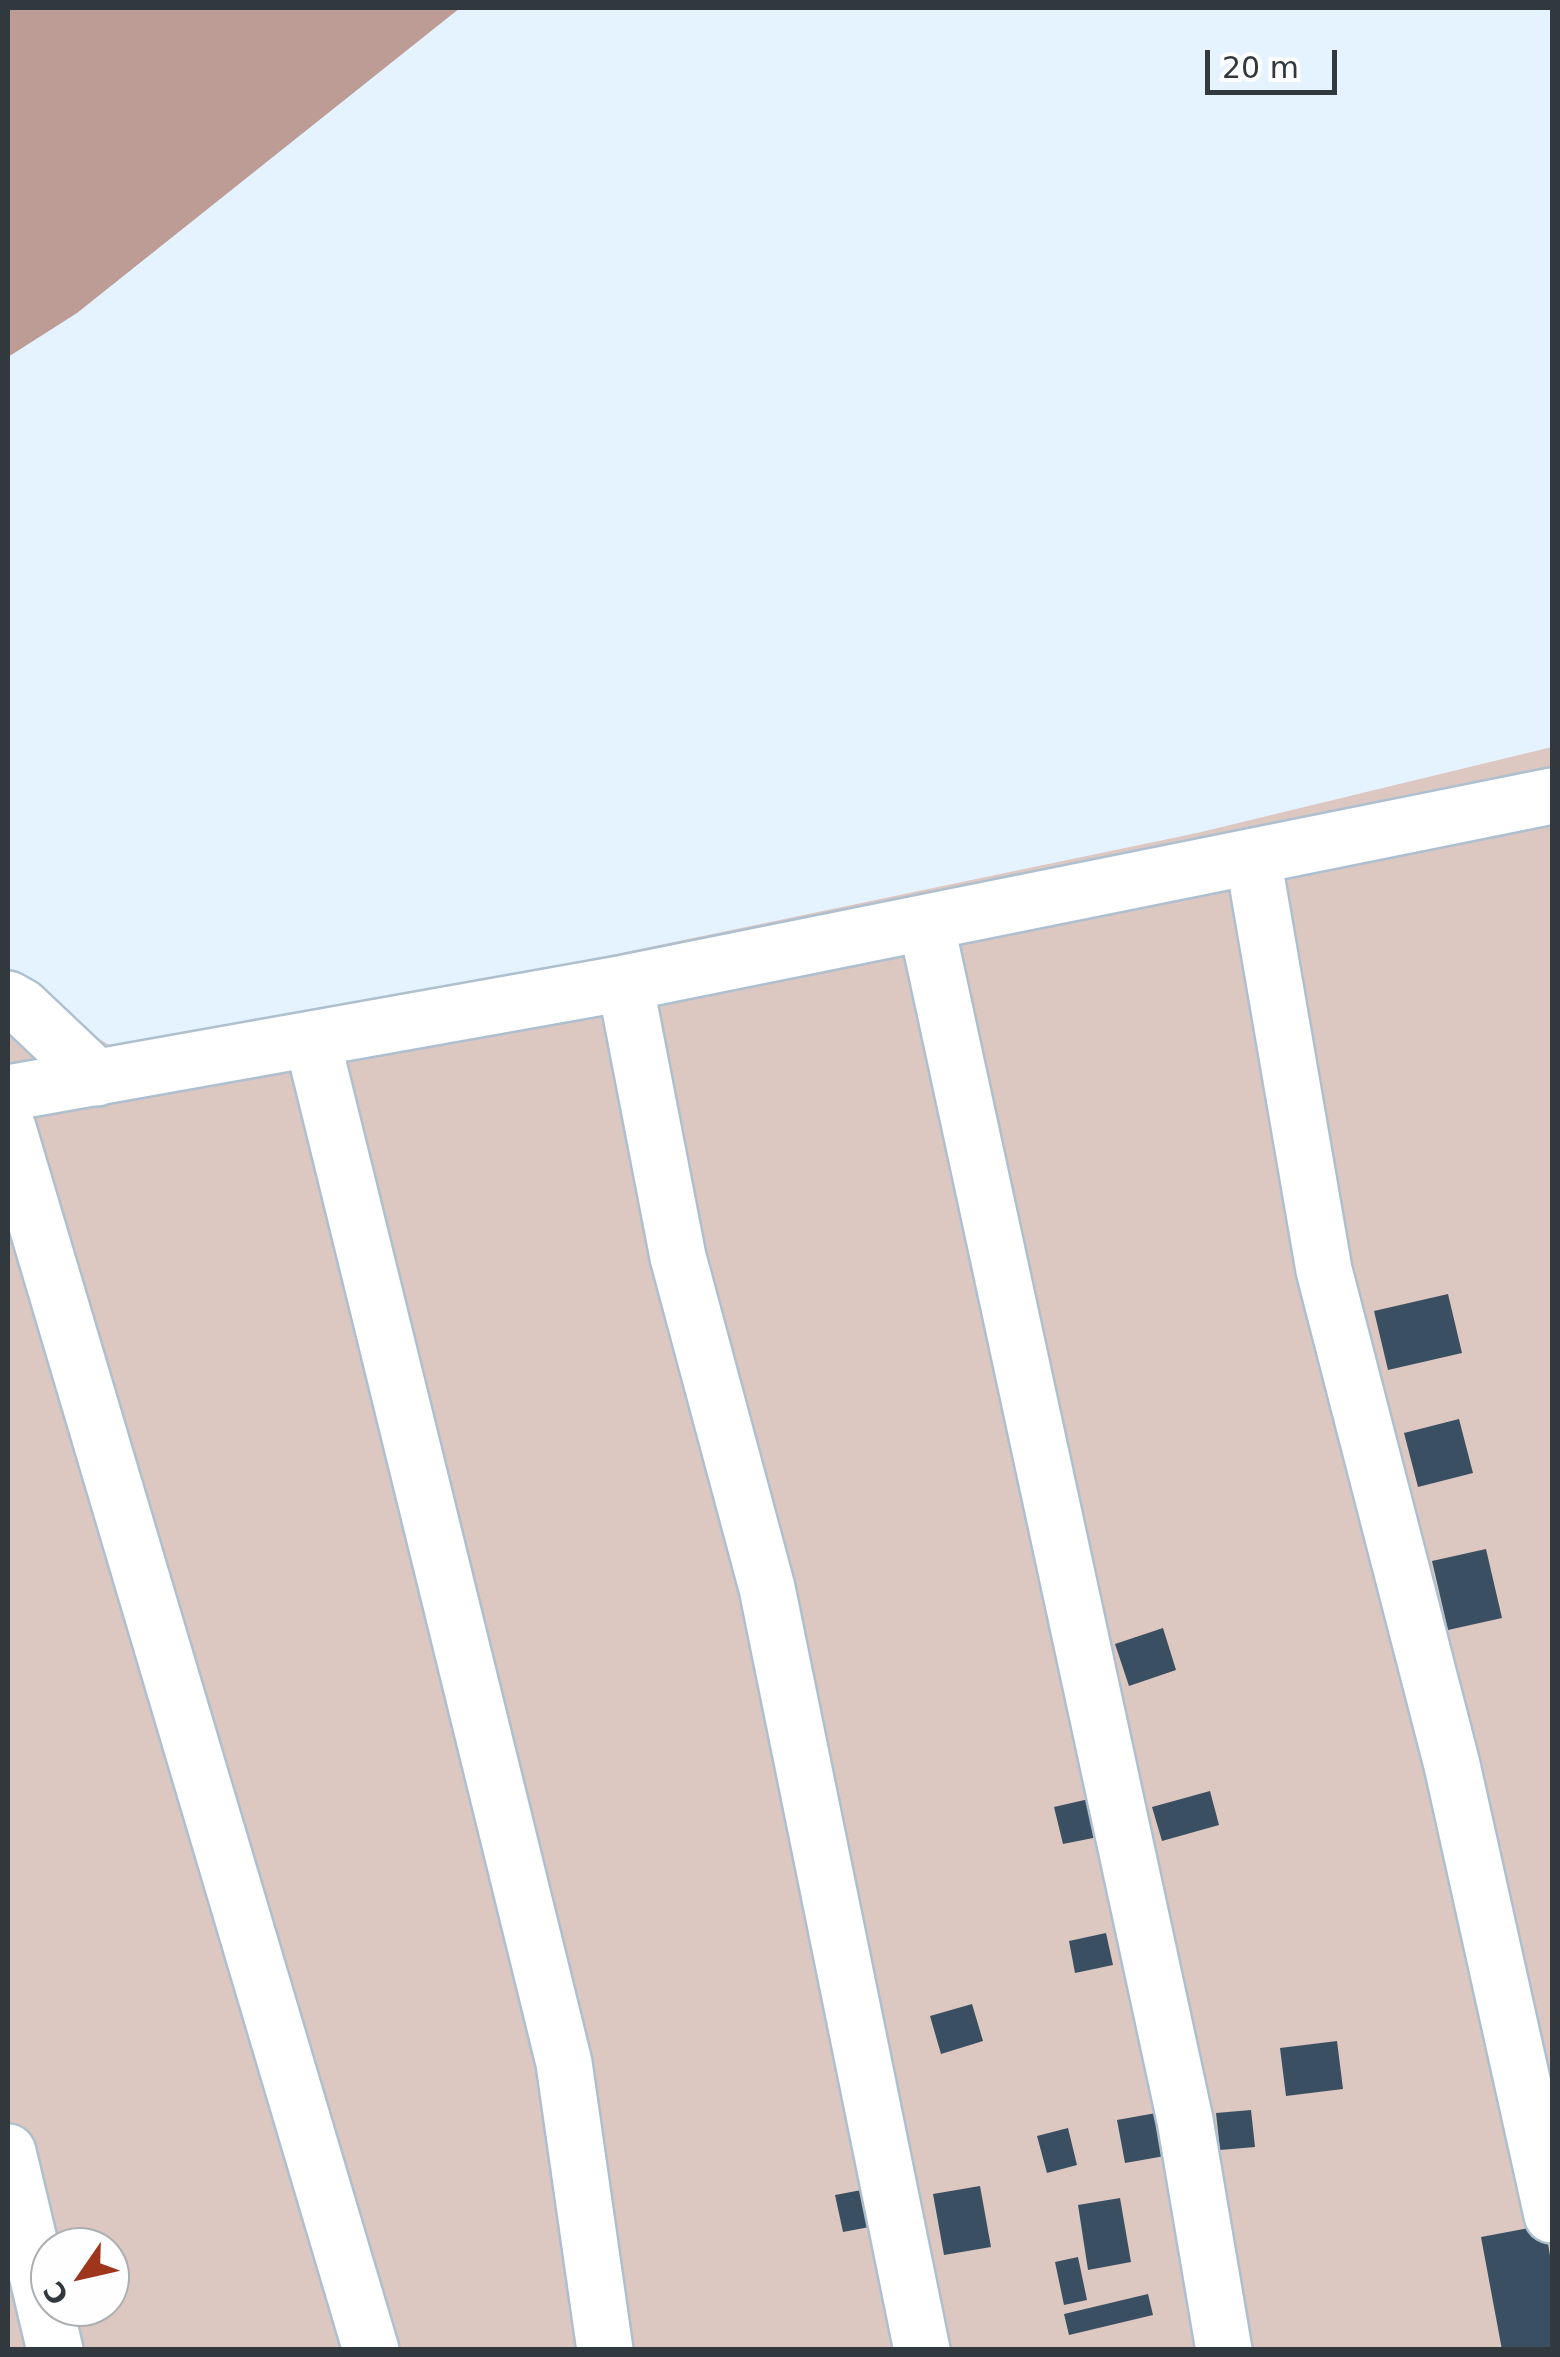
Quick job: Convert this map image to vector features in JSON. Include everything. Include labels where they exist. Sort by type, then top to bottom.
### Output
[{"type":"street","points":[[8,1093],[625,983],[1252,858],[1548,807]]},
{"type":"street","points":[[1252,858],[1324,1270],[1452,1765],[1552,2215]]},
{"type":"street","points":[[926,923],[1185,2120],[1224,2350]]},
{"type":"street","points":[[625,983],[678,1257],[767,1588],[922,2350]]},
{"type":"street","points":[[8,1000],[22,1007],[96,1078]]},
{"type":"street","points":[[312,1039],[564,2063],[605,2350]]},
{"type":"street","points":[[8,1128],[372,2350]]},
{"type":"street","points":[[8,2152],[55,2350]]},
{"type":"shaded area","points":[[8,8],[460,8],[77,313],[8,357]]},
{"type":"shaded area","points":[[1552,747],[1552,2349],[8,2349],[8,986],[127,1056],[1197,833]]},
{"type":"building","points":[[1448,1294],[1462,1353],[1388,1370],[1374,1311]]},
{"type":"building","points":[[1459,1419],[1473,1473],[1418,1487],[1404,1433]]},
{"type":"building","points":[[1486,1549],[1502,1618],[1448,1630],[1432,1561]]},
{"type":"building","points":[[1163,1628],[1176,1670],[1129,1686],[1115,1644]]},
{"type":"building","points":[[1210,1791],[1219,1825],[1162,1841],[1152,1807]]},
{"type":"building","points":[[1089,1799],[1098,1837],[1063,1844],[1054,1807]]},
{"type":"building","points":[[1106,1933],[1113,1965],[1075,1973],[1069,1941]]},
{"type":"building","points":[[972,2004],[983,2041],[941,2054],[930,2016]]},
{"type":"building","points":[[1337,2041],[1343,2089],[1286,2096],[1280,2048]]},
{"type":"building","points":[[1251,2110],[1255,2147],[1220,2150],[1216,2113]]},
{"type":"building","points":[[1156,2113],[1165,2156],[1125,2163],[1117,2120]]},
{"type":"building","points":[[1068,2128],[1077,2165],[1047,2173],[1037,2136]]},
{"type":"building","points":[[980,2186],[991,2247],[944,2255],[933,2194]]},
{"type":"building","points":[[872,2188],[880,2225],[843,2232],[835,2195]]},
{"type":"building","points":[[1120,2198],[1131,2262],[1088,2270],[1078,2205]]},
{"type":"building","points":[[1545,2225],[1552,2268],[1552,2350],[1502,2350],[1481,2237]]},
{"type":"building","points":[[1078,2257],[1087,2300],[1064,2305],[1055,2262]]},
{"type":"building","points":[[1148,2294],[1153,2315],[1069,2335],[1064,2314]]}]
